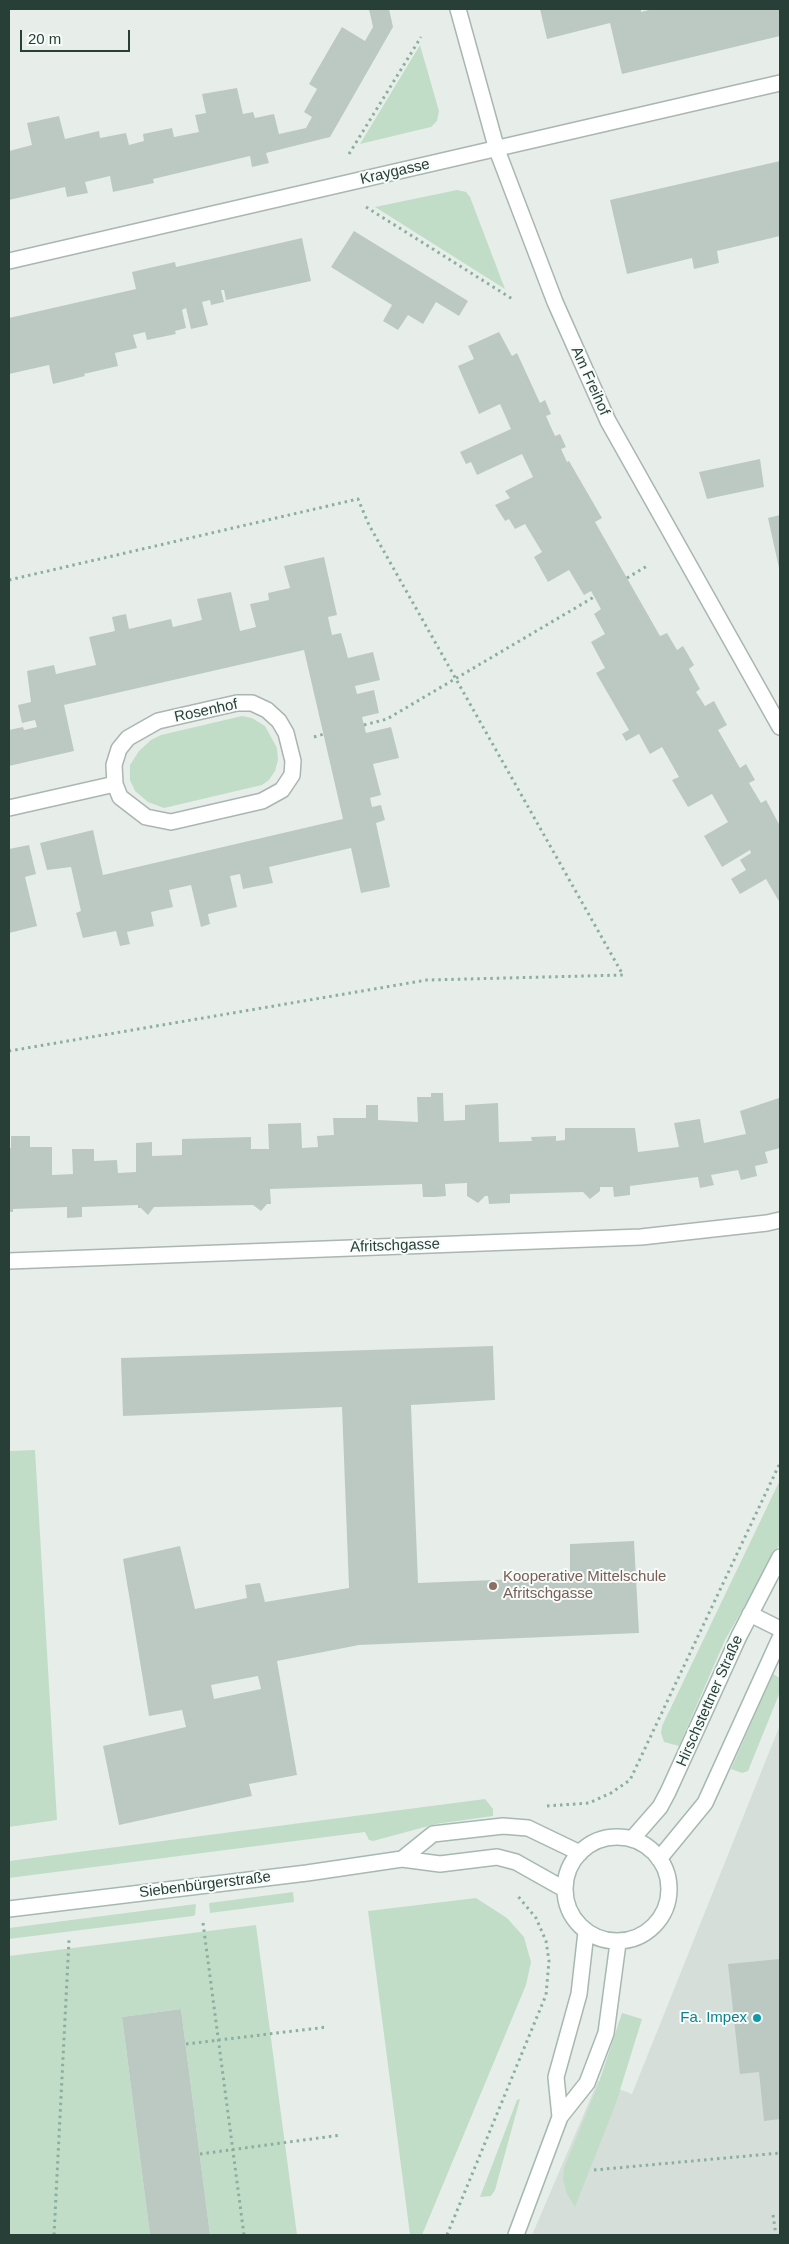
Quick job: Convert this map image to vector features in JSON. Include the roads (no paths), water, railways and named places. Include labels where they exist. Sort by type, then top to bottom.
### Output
[{"type":"street","name":"Am Freihof","points":[[458,9],[497,150],[554,302],[608,421],[780,727]]},
{"type":"street","name":"Kraygasse","points":[[9,261],[497,150],[780,83]]},
{"type":"street","name":"Rosenhof","points":[[237,703],[252,703],[267,710],[279,720],[286,732],[293,761],[292,776],[282,790],[272,797],[172,822],[146,817],[131,807],[120,797],[115,784],[114,765],[120,749],[128,738],[158,722],[237,703]]},
{"type":"street","points":[[9,808],[115,784]]},
{"type":"street","name":"Afritschgasse","points":[[9,1261],[641,1237],[767,1224],[780,1220]]},
{"type":"street","name":"Hirschstettner Straße","points":[[632,1839],[660,1807],[668,1792],[750,1614],[780,1558]]},
{"type":"street","points":[[750,1614],[780,1630]]},
{"type":"street","points":[[659,1859],[705,1802],[780,1638]]},
{"type":"street","points":[[402,1859],[433,1834],[503,1826],[528,1828],[580,1853]]},
{"type":"street","points":[[611,1838],[632,1839],[647,1847],[659,1859],[668,1880],[668,1903],[658,1923],[640,1937],[618,1943],[586,1932],[570,1912],[564,1889],[567,1871],[580,1853],[591,1844],[611,1838]]},
{"type":"street","name":"Siebenbürgerstraße","points":[[9,1908],[307,1873],[402,1859],[440,1864],[497,1857],[516,1862],[564,1889]]},
{"type":"street","points":[[560,2117],[556,2077],[579,1994],[586,1932]]},
{"type":"street","points":[[516,2235],[560,2117],[588,2083],[606,2033],[618,1943]]},
{"type":"place","name":"Kooperative Mittelschule Afritschgasse","points":[[493,1586]]},
{"type":"place","name":"Fa. Impex","points":[[757,2018]]}]
